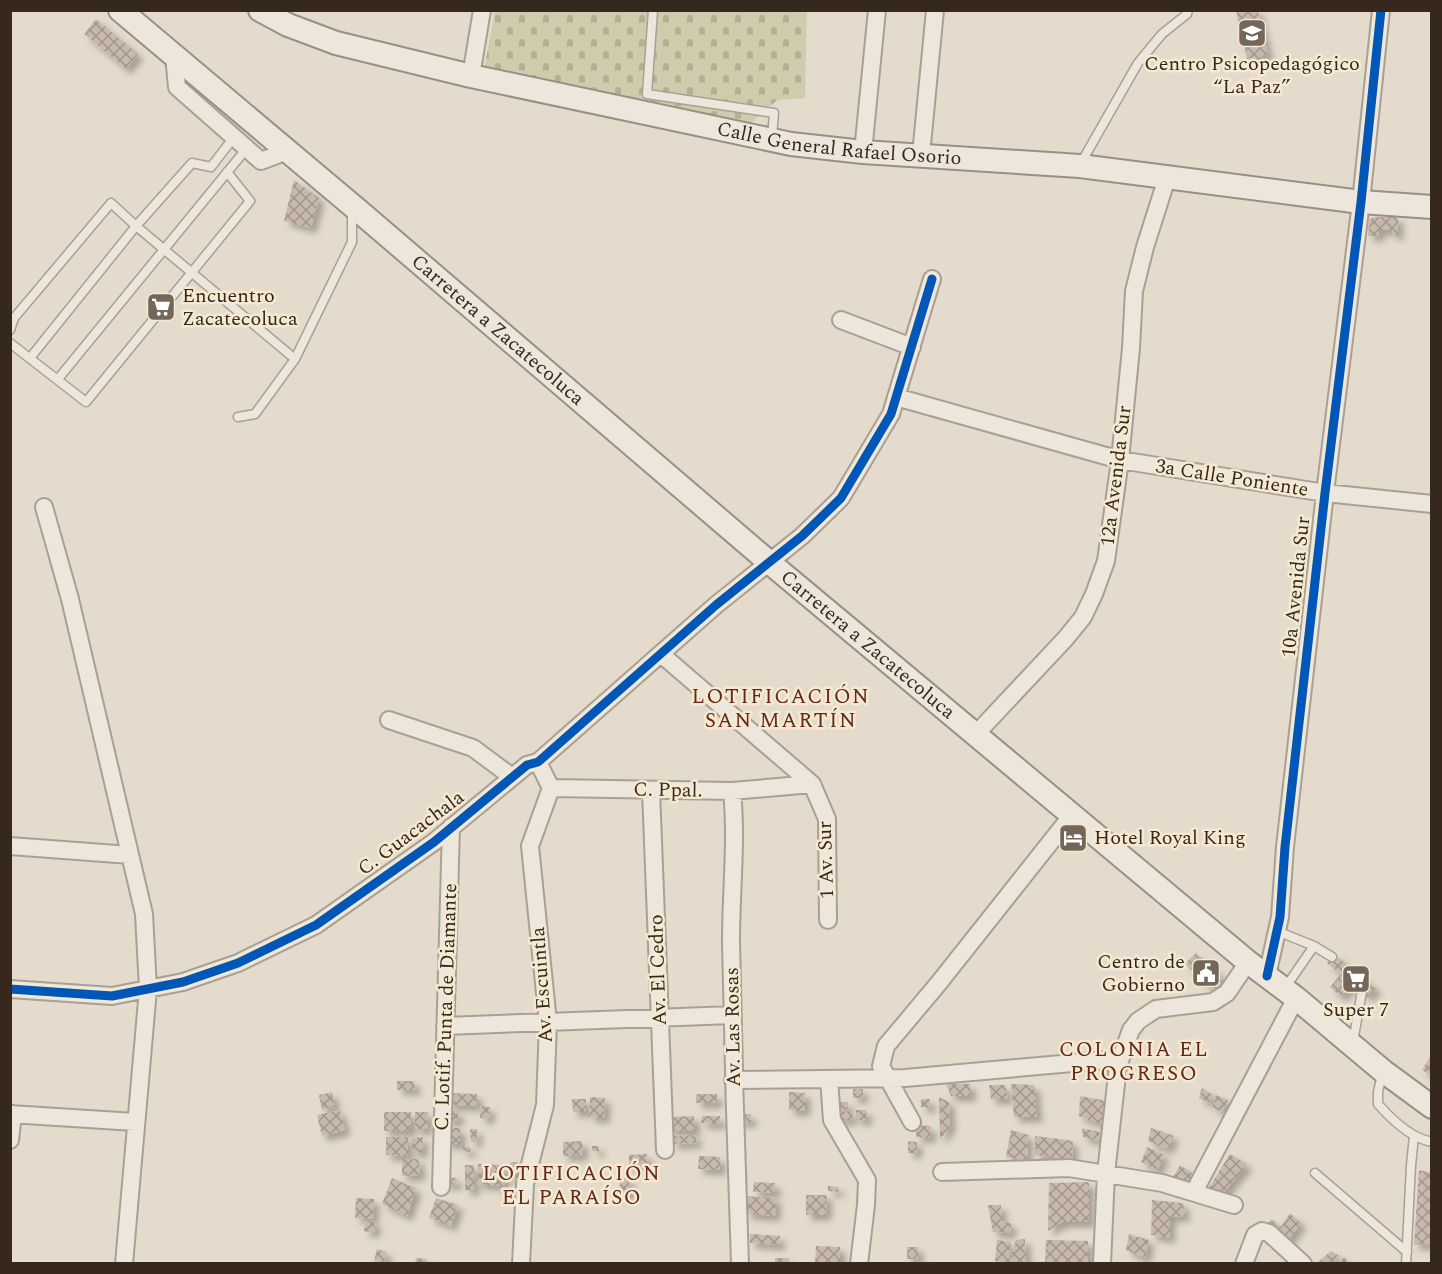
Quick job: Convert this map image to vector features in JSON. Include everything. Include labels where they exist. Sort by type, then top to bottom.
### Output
[{"type":"main road","name":"Carretera a Zacatecoluca","points":[[120,10],[770,563],[1248,962],[1431,1107]]},
{"type":"main road","name":"Calle General Rafael Osorio","points":[[260,10],[288,25],[336,43],[471,76],[772,140],[863,152],[1080,166],[1361,202],[1431,207]]},
{"type":"street","points":[[471,76],[482,10]]},
{"type":"street","points":[[863,152],[877,10]]},
{"type":"street","points":[[921,155],[935,10]]},
{"type":"street","name":"10a Avenida Sur","points":[[1194,1192],[1282,988],[1277,931],[1381,10]]},
{"type":"street","points":[[174,56],[177,87],[261,161],[287,151]]},
{"type":"street","name":"12a Avenida Sur","points":[[976,734],[1083,617],[1106,561],[1120,460],[1134,291],[1167,178]]},
{"type":"street","name":"C. Guacachala","points":[[10,988],[112,996],[183,982],[238,963],[316,925],[451,827],[527,765],[538,762],[716,605],[802,536],[841,498],[891,414],[932,279]]},
{"type":"street","points":[[841,320],[912,347]]},
{"type":"street","name":"3a Calle Poniente","points":[[896,397],[1120,460],[1325,493],[1431,504]]},
{"type":"street","points":[[44,507],[70,599],[144,914],[148,989],[124,1263]]},
{"type":"street","name":"1 Av. Sur","points":[[662,655],[812,784],[827,819],[828,920]]},
{"type":"street","points":[[388,720],[473,748],[512,777]]},
{"type":"street","points":[[538,762],[551,788]]},
{"type":"street","name":"C. Ppal.","points":[[551,788],[732,791],[812,784]]},
{"type":"street","name":"Av. Escuintla","points":[[521,1263],[525,1184],[545,1105],[548,1022],[530,846],[551,788]]},
{"type":"street","name":"Av. El Cedro","points":[[651,790],[665,1150]]},
{"type":"street","name":"Av. Las Rosas","points":[[732,791],[734,843],[731,899],[733,1080],[740,1263]]},
{"type":"street","points":[[912,1122],[881,1066],[886,1047],[1072,815]]},
{"type":"street","name":"C. Lotif. Punta de Diamante","points":[[441,1187],[451,827]]},
{"type":"street","points":[[10,846],[130,855]]},
{"type":"street","points":[[1102,1263],[1106,1173],[1118,1066],[1131,1030],[1138,1021],[1156,1009],[1213,1002],[1227,993],[1248,962]]},
{"type":"street","points":[[445,1026],[732,1015]]},
{"type":"street","points":[[733,1080],[888,1078],[1106,1060],[1118,1066]]},
{"type":"street","points":[[829,1079],[832,1120],[867,1180],[859,1263]]},
{"type":"street","points":[[10,1140],[12,1114],[135,1122]]},
{"type":"street","points":[[942,1172],[1069,1168],[1162,1183],[1234,1205]]},
{"type":"street","points":[[1244,1263],[1256,1235],[1262,1231],[1269,1233],[1303,1263]]},
{"type":"lane","points":[[653,10],[647,94],[774,112],[772,140]]},
{"type":"lane","points":[[1080,166],[1138,63],[1162,34],[1187,14],[1188,10]]},
{"type":"lane","points":[[58,379],[227,172],[240,143]]},
{"type":"lane","points":[[30,358],[136,226],[192,163],[211,167],[240,143]]},
{"type":"lane","points":[[10,343],[86,402],[250,201],[227,172]]},
{"type":"lane","points":[[10,330],[14,318],[111,203],[191,273],[295,358]]},
{"type":"lane","points":[[238,417],[255,414],[295,358],[352,242],[352,206]]},
{"type":"lane","points":[[1277,931],[1314,946],[1332,957]]},
{"type":"lane","points":[[1282,988],[1314,946]]},
{"type":"lane","points":[[1353,1046],[1362,992]]},
{"type":"lane","points":[[1383,1071],[1378,1104],[1414,1136],[1431,1142]]},
{"type":"lane","points":[[1406,1263],[1414,1136]]},
{"type":"lane","points":[[1315,1173],[1407,1252]]},
{"type":"green space","points":[[495,11],[807,11],[805,98],[777,100],[747,127],[484,69]]},
{"type":"building","name":"Centro Psicopedagógico “La Paz”","points":[[1236,10],[1258,10],[1268,55],[1247,59]]},
{"type":"building","points":[[96,19],[138,54],[126,69],[84,34]]},
{"type":"building","points":[[294,180],[319,198],[311,228],[284,221]]},
{"type":"building","points":[[1373,217],[1398,217],[1398,235],[1392,235],[1392,230],[1379,230],[1379,236],[1368,236],[1369,220]]},
{"type":"building","name":"Centro de Gobierno","points":[[1196,953],[1227,981],[1216,994],[1185,964]]},
{"type":"building","name":"Super 7","points":[[1334,954],[1376,988],[1368,997],[1353,984],[1341,997],[1330,987],[1341,974],[1327,963]]},
{"type":"building","points":[[1432,1054],[1432,1076],[1422,1070]]},
{"type":"building","points":[[397,1081],[414,1081],[415,1090],[397,1090]]},
{"type":"building","points":[[946,1084],[970,1084],[971,1096],[951,1096]]},
{"type":"building","points":[[1011,1084],[1034,1085],[1037,1117],[1014,1117]]},
{"type":"building","points":[[989,1085],[1005,1085],[1008,1099],[991,1099]]},
{"type":"building","points":[[1202,1088],[1212,1094],[1209,1103],[1199,1098]]},
{"type":"building","points":[[853,1089],[863,1089],[863,1098],[853,1098]]},
{"type":"building","points":[[332,1092],[335,1108],[322,1110],[319,1095]]},
{"type":"building","points":[[789,1092],[805,1093],[805,1111],[789,1110]]},
{"type":"building","points":[[448,1093],[477,1094],[477,1106],[447,1105]]},
{"type":"building","points":[[696,1094],[717,1094],[717,1103],[696,1103]]},
{"type":"building","points":[[1216,1095],[1228,1100],[1222,1112],[1212,1107]]},
{"type":"building","points":[[1080,1096],[1107,1101],[1101,1124],[1079,1116]]},
{"type":"building","points":[[590,1097],[605,1098],[604,1118],[589,1117]]},
{"type":"building","points":[[939,1097],[949,1102],[950,1126],[940,1140]]},
{"type":"building","points":[[572,1099],[586,1099],[586,1112],[573,1112]]},
{"type":"building","points":[[921,1099],[930,1099],[930,1108],[921,1107]]},
{"type":"building","points":[[835,1102],[848,1102],[848,1109],[835,1109]]},
{"type":"building","points":[[481,1106],[490,1107],[489,1119],[480,1118]]},
{"type":"building","points":[[340,1110],[345,1130],[322,1136],[317,1115]]},
{"type":"building","points":[[856,1110],[866,1110],[867,1120],[856,1120]]},
{"type":"building","points":[[447,1111],[458,1111],[458,1121],[446,1121]]},
{"type":"building","points":[[384,1112],[411,1112],[411,1131],[384,1131]]},
{"type":"building","points":[[415,1112],[428,1112],[427,1129],[415,1129]]},
{"type":"building","points":[[835,1112],[852,1112],[852,1120],[835,1120]]},
{"type":"building","points":[[738,1114],[751,1114],[751,1122],[739,1122]]},
{"type":"building","points":[[694,1116],[695,1131],[669,1131],[668,1117]]},
{"type":"building","points":[[702,1116],[720,1116],[720,1124],[701,1123]]},
{"type":"building","points":[[917,1125],[931,1126],[930,1138],[916,1137]]},
{"type":"building","points":[[446,1128],[460,1128],[460,1144],[446,1144]]},
{"type":"building","points":[[1082,1128],[1100,1132],[1098,1141],[1083,1137]]},
{"type":"building","points":[[1151,1128],[1174,1136],[1167,1149],[1148,1141]]},
{"type":"building","points":[[470,1129],[477,1129],[477,1142],[471,1142]]},
{"type":"building","points":[[1011,1130],[1028,1135],[1027,1161],[1006,1157]]},
{"type":"building","points":[[696,1135],[696,1143],[672,1144],[672,1136]]},
{"type":"building","points":[[1035,1136],[1073,1141],[1072,1159],[1035,1155]]},
{"type":"building","points":[[386,1137],[408,1137],[408,1156],[386,1155]]},
{"type":"building","points":[[423,1137],[422,1152],[412,1152],[412,1138]]},
{"type":"building","points":[[582,1141],[583,1155],[563,1156],[563,1142]]},
{"type":"building","points":[[908,1141],[917,1142],[917,1153],[908,1153]]},
{"type":"building","points":[[462,1146],[470,1147],[471,1152],[461,1151]]},
{"type":"building","points":[[592,1146],[599,1146],[599,1152],[592,1151]]},
{"type":"building","points":[[1147,1147],[1164,1155],[1157,1171],[1141,1162]]},
{"type":"building","points":[[647,1154],[648,1167],[629,1168],[629,1155]]},
{"type":"building","points":[[1230,1154],[1247,1164],[1223,1194],[1208,1189]]},
{"type":"building","points":[[699,1156],[720,1157],[720,1170],[698,1169]]},
{"type":"building","points":[[402,1159],[419,1159],[420,1175],[402,1176]]},
{"type":"building","points":[[510,1163],[521,1163],[520,1178],[509,1177]]},
{"type":"building","points":[[478,1164],[505,1165],[504,1186],[477,1184]]},
{"type":"building","points":[[465,1165],[474,1165],[474,1190],[465,1190]]},
{"type":"building","points":[[1180,1165],[1195,1175],[1190,1187],[1172,1179]]},
{"type":"building","points":[[1419,1170],[1432,1173],[1432,1244],[1414,1245]]},
{"type":"building","points":[[444,1177],[457,1178],[456,1185],[444,1184]]},
{"type":"building","points":[[392,1178],[416,1188],[407,1216],[382,1204]]},
{"type":"building","points":[[620,1178],[629,1178],[629,1196],[620,1196]]},
{"type":"building","points":[[754,1182],[775,1183],[775,1193],[753,1192]]},
{"type":"building","points":[[1089,1182],[1089,1222],[1062,1222],[1048,1231],[1049,1183]]},
{"type":"building","points":[[828,1186],[838,1187],[839,1192],[828,1191]]},
{"type":"building","points":[[806,1195],[827,1195],[826,1215],[806,1215]]},
{"type":"building","points":[[747,1196],[776,1198],[775,1216],[746,1214]]},
{"type":"building","points":[[356,1198],[374,1199],[373,1219],[355,1218]]},
{"type":"building","points":[[436,1198],[458,1205],[451,1226],[429,1218]]},
{"type":"building","points":[[1152,1200],[1183,1203],[1185,1216],[1170,1217],[1170,1238],[1151,1235]]},
{"type":"building","points":[[988,1205],[1001,1205],[1002,1221],[1012,1224],[1010,1233],[993,1232]]},
{"type":"building","points":[[1290,1213],[1301,1223],[1287,1242],[1266,1225],[1272,1219],[1281,1227]]},
{"type":"building","points":[[366,1221],[376,1222],[374,1233],[364,1231]]},
{"type":"building","points":[[750,1234],[780,1236],[779,1245],[750,1243]]},
{"type":"building","points":[[1129,1234],[1149,1240],[1145,1258],[1126,1250]]},
{"type":"building","points":[[1025,1239],[1026,1264],[1014,1264],[995,1261],[997,1240],[1011,1242],[1009,1263],[1016,1240]]},
{"type":"building","points":[[1046,1240],[1088,1241],[1088,1264],[1045,1264]]},
{"type":"building","points":[[816,1246],[840,1247],[840,1264],[815,1264]]},
{"type":"building","points":[[907,1247],[918,1247],[918,1259],[907,1259]]},
{"type":"building","points":[[377,1249],[387,1252],[383,1263],[374,1261]]},
{"type":"building","points":[[1331,1251],[1339,1256],[1331,1264],[1316,1264]]},
{"type":"building","points":[[1344,1257],[1350,1264],[1338,1264]]},
{"type":"building","points":[[416,1258],[427,1259],[427,1264],[415,1263]]},
{"type":"building","points":[[775,1258],[789,1258],[789,1264],[775,1264]]},
{"type":"cycle path","points":[[1267,976],[1280,917],[1285,847],[1361,202],[1381,10]]},
{"type":"cycle path","points":[[10,989],[112,996],[183,982],[238,963],[316,925],[434,842],[527,765],[538,762],[716,605],[802,536],[841,498],[891,414],[932,279]]},
{"type":"place","name":"Centro Psicopedagógico “La Paz”","points":[[1252,33]]},
{"type":"place","name":"Encuentro Zacatecoluca","points":[[161,307]]},
{"type":"place","name":"Hotel Royal King","points":[[1073,838]]},
{"type":"place","name":"Centro de Gobierno","points":[[1206,973]]},
{"type":"place","name":"Super 7","points":[[1356,979]]},
{"type":"district","name":"LOTIFICACIÓN SAN MARTÍN","points":[[781,709]]},
{"type":"district","name":"COLONIA EL PROGRESO","points":[[1134,1062]]},
{"type":"district","name":"LOTIFICACIÓN EL PARAÍSO","points":[[572,1186]]}]
